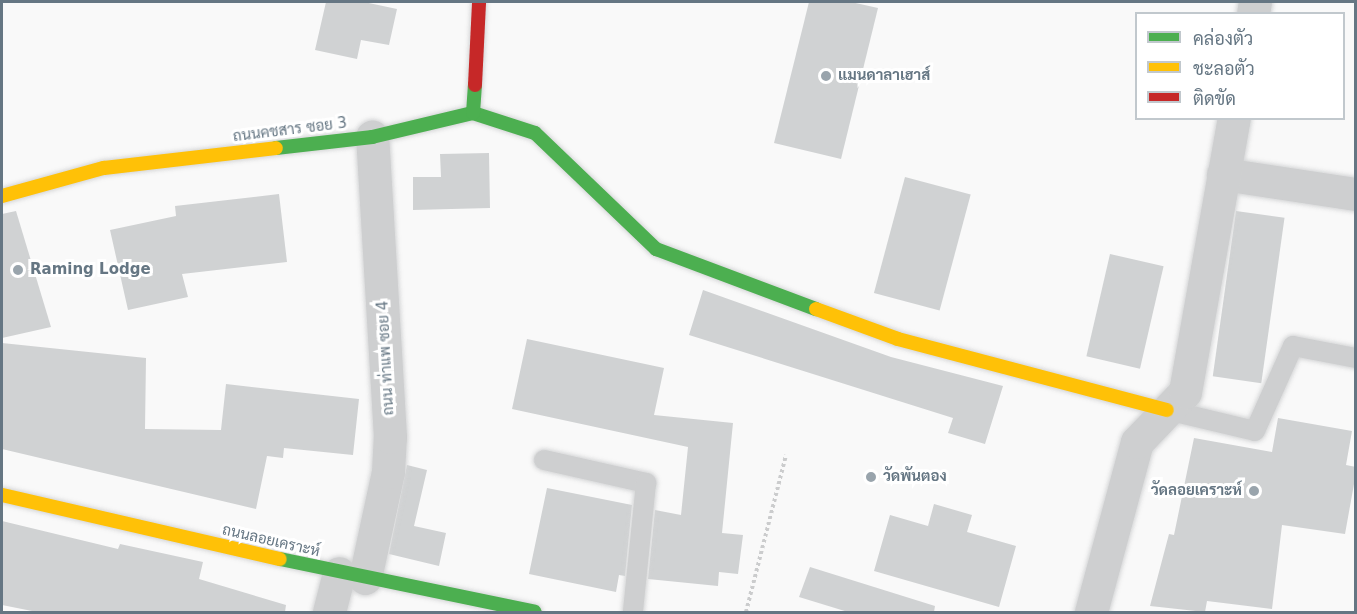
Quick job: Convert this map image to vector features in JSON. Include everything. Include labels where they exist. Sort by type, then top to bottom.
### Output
[{"type":"street","points":[[479,2],[472,113],[535,133],[656,249],[898,339],[1167,410]]},
{"type":"street","name":"ถนนคชสาร ซอย 3","points":[[2,196],[104,168],[372,137],[472,113]]},
{"type":"street","points":[[1091,612],[1137,442],[1185,392],[1234,120]]},
{"type":"street","name":"ถนน ท่าแพ ซอย 4","points":[[329,612],[352,576],[387,472],[390,437],[372,137]]},
{"type":"street","points":[[1223,174],[1356,194]]},
{"type":"street","name":"ถนนลอยเคราะห์","points":[[2,495],[352,576],[535,612]]},
{"type":"lane","points":[[1167,410],[1255,430],[1293,346],[1356,358]]},
{"type":"lane","points":[[544,460],[646,483],[633,612]]},
{"type":"path","points":[[746,612],[786,455]]},
{"type":"building","points":[[326,2],[364,2],[397,9],[389,45],[361,40],[357,59],[315,50]]},
{"type":"building","name":"แมนดาลาเฮาส์","points":[[809,2],[851,2],[878,8],[841,159],[774,143]]},
{"type":"building","points":[[489,153],[490,208],[413,210],[413,177],[441,177],[440,154]]},
{"type":"building","points":[[905,177],[971,195],[940,311],[874,293]]},
{"type":"building","points":[[279,194],[287,262],[182,274],[188,297],[128,310],[110,230],[176,216],[175,206]]},
{"type":"building","name":"Raming Lodge","points":[[16,211],[51,327],[2,338],[2,214]]},
{"type":"building","points":[[1236,211],[1285,218],[1261,383],[1213,376]]},
{"type":"building","points":[[1110,254],[1164,266],[1140,369],[1086,356]]},
{"type":"building","points":[[703,290],[891,357],[1003,386],[985,444],[948,433],[953,418],[689,335]]},
{"type":"building","points":[[527,339],[664,368],[654,415],[733,423],[722,533],[743,535],[738,574],[719,572],[718,586],[648,579],[655,510],[681,515],[688,447],[512,409]]},
{"type":"building","points":[[2,343],[146,358],[145,429],[221,430],[226,384],[359,399],[353,455],[284,448],[283,458],[267,456],[256,509],[2,449]]},
{"type":"building","points":[[1278,418],[1352,431],[1346,465],[1356,467],[1356,473],[1345,534],[1282,525],[1272,609],[1207,601],[1205,612],[1150,606],[1169,534],[1174,535],[1194,438],[1272,452]]},
{"type":"building","points":[[407,465],[427,470],[414,526],[446,533],[439,566],[389,554]]},
{"type":"building","points":[[547,488],[632,505],[625,576],[619,575],[616,592],[529,574]]},
{"type":"building","points":[[934,504],[972,515],[967,532],[1016,546],[999,607],[874,571],[890,515],[928,526]]},
{"type":"building","points":[[2,521],[118,549],[120,544],[203,562],[199,579],[286,605],[285,612],[37,612],[2,605]]},
{"type":"building","points":[[810,567],[935,606],[934,612],[848,612],[799,597]]},
{"type":"traffic: fast","points":[[276,148],[372,137],[473,113],[475,85]]},
{"type":"traffic: fast","points":[[473,113],[535,133],[656,249],[816,309]]},
{"type":"traffic: fast","points":[[280,559],[535,612]]},
{"type":"traffic: slow","points":[[2,196],[104,168],[276,148]]},
{"type":"traffic: slow","points":[[816,309],[898,339],[1167,410]]},
{"type":"traffic: slow","points":[[2,495],[280,559]]},
{"type":"traffic: jam","points":[[475,85],[479,2]]},
{"type":"place","name":"แมนดาลาเฮาส์","points":[[826,76]]},
{"type":"place","name":"Raming Lodge","points":[[18,270]]},
{"type":"place","name":"วัดพันตอง","points":[[871,477]]},
{"type":"place","name":"วัดลอยเคราะห์","points":[[1254,491]]}]
